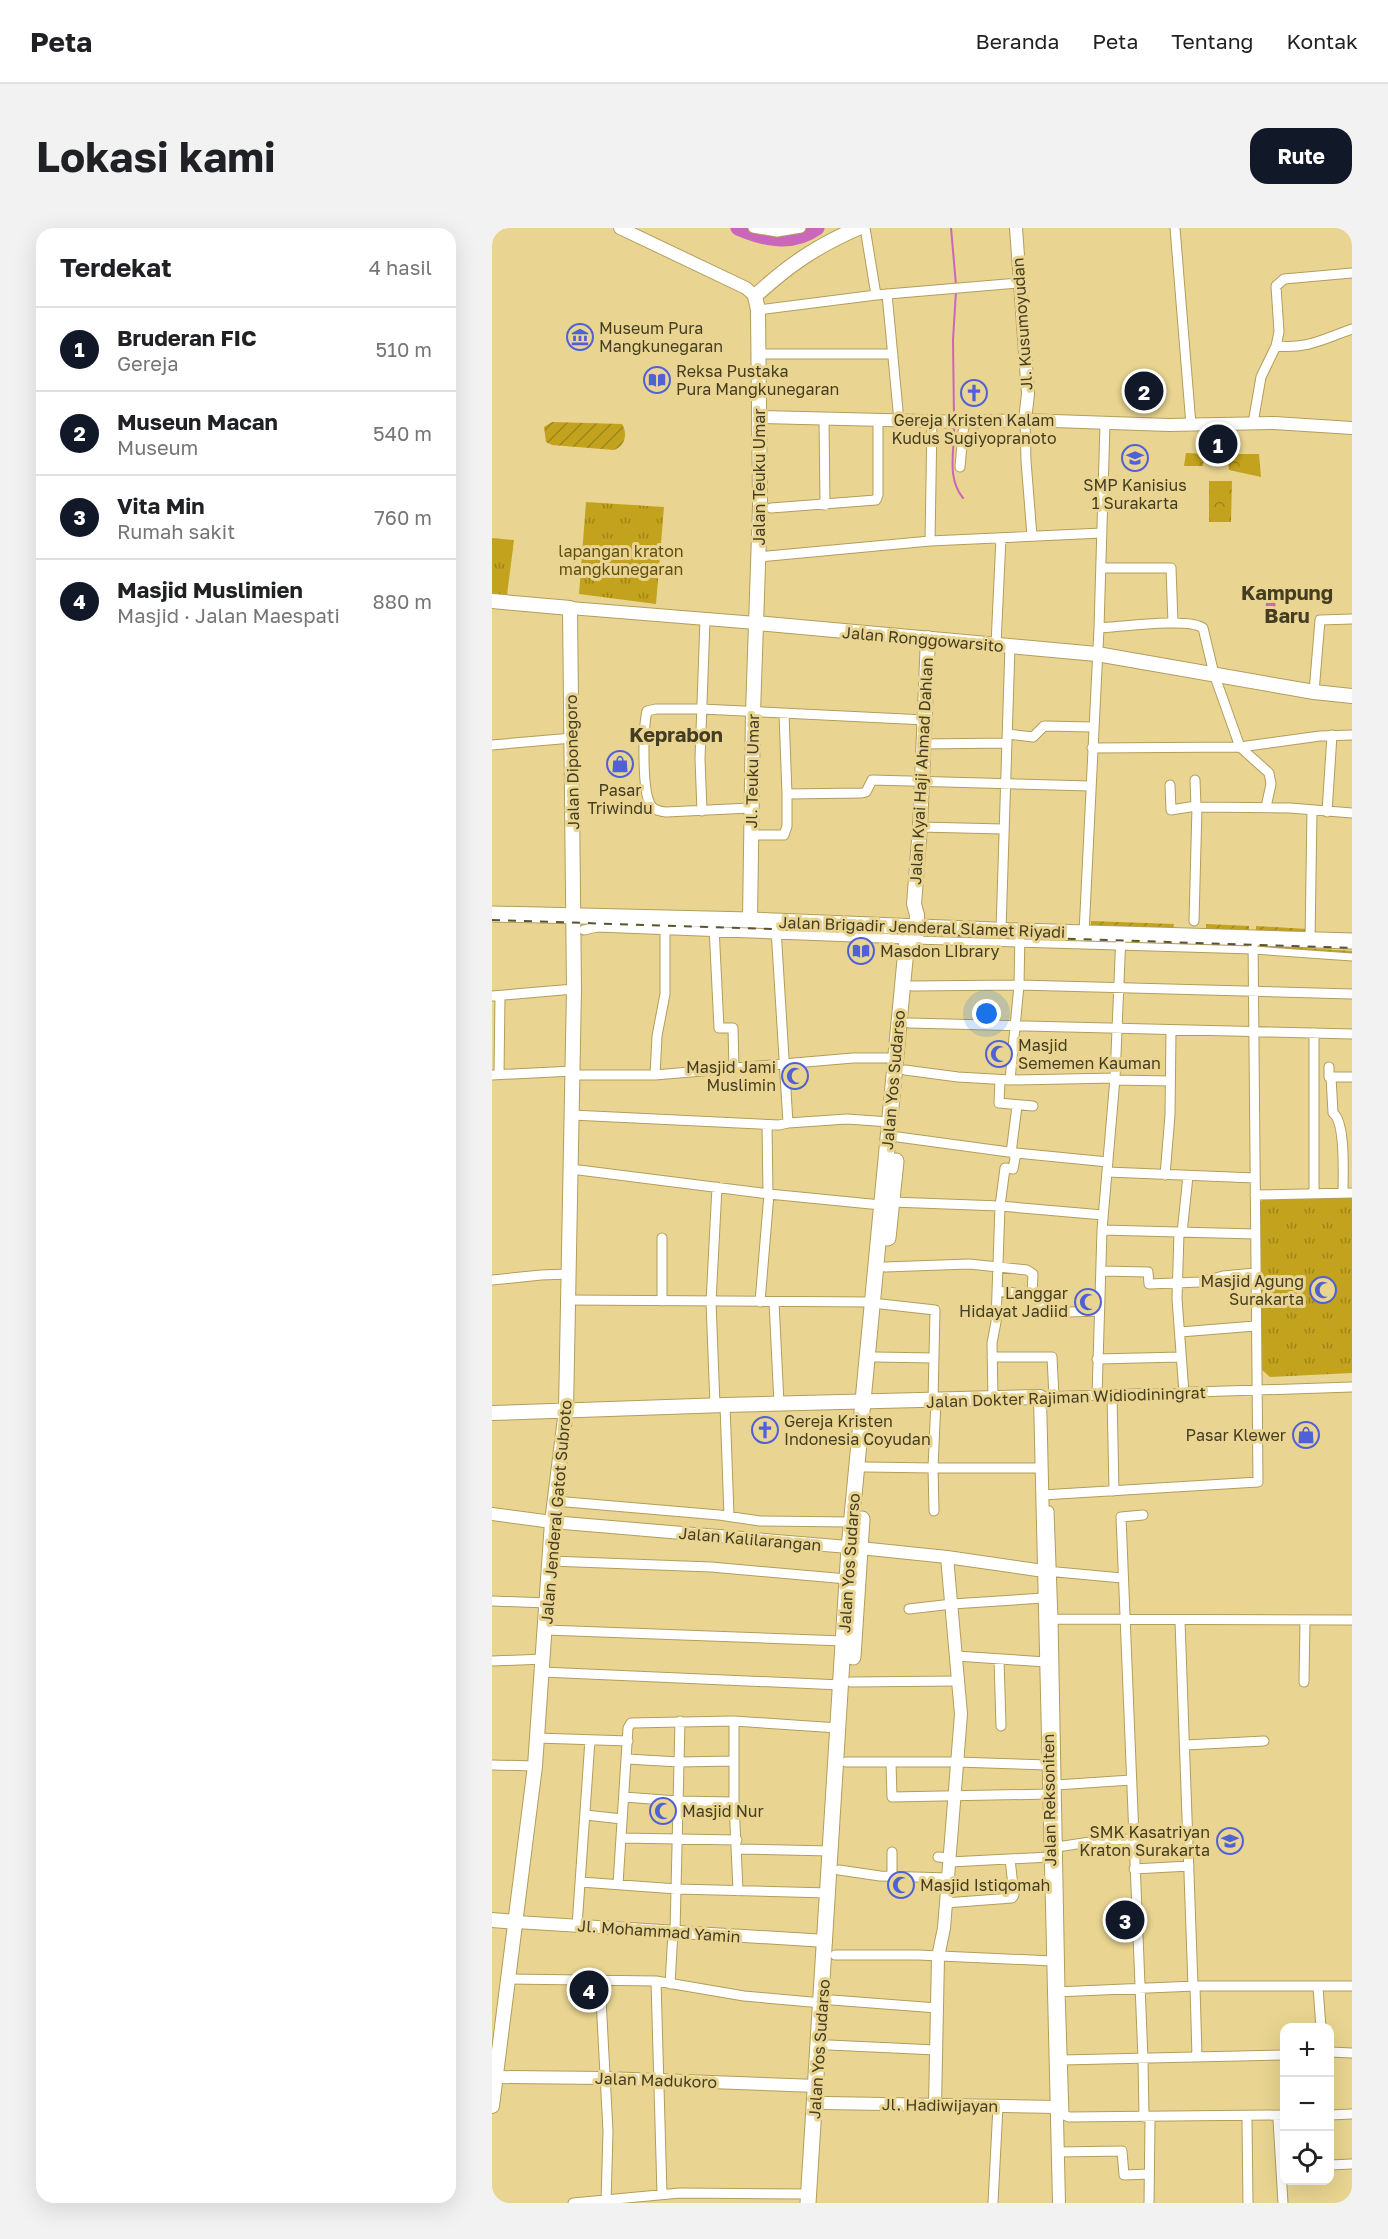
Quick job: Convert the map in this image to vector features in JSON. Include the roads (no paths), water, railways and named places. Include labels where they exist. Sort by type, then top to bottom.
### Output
[{"type":"main road","points":[[755,296],[800,257],[858,228]]},
{"type":"main road","name":"Jalan Teuku Umar","points":[[755,296],[758,310],[760,417],[756,623]]},
{"type":"main road","name":"Jalan Ronggowarsito","points":[[492,601],[570,608]]},
{"type":"main road","name":"Jalan Diponegoro","points":[[570,608],[574,915]]},
{"type":"main road","name":"Jalan Ronggowarsito","points":[[756,623],[1097,654],[1314,692],[1352,696]]},
{"type":"main road","name":"Jl. Teuku Umar","points":[[750,920],[756,623]]},
{"type":"main road","name":"Jalan Kyai Haji Ahmad Dahlan","points":[[912,933],[909,915],[914,904],[920,827],[928,638]]},
{"type":"main road","name":"Jalan Brigadir Jenderal Slamet Riyadi","points":[[492,914],[574,915],[665,924],[714,925],[750,920],[776,928],[912,933],[1001,930],[1020,937],[1084,933],[1121,940],[1253,944],[1310,940],[1352,941]]},
{"type":"main road","name":"Jalan Jenderal Gatot Subroto","points":[[492,2106],[496,2076],[496,2045],[516,1922],[535,1766],[552,1522],[566,1410],[574,915]]},
{"type":"main road","name":"Jalan Yos Sudarso","points":[[832,1946],[829,1893],[838,1728],[846,1683],[843,1641],[847,1579],[855,1548],[851,1522],[876,1303],[890,1122],[909,1023],[912,933]]},
{"type":"main road","name":"Jalan Yos Sudarso","points":[[812,2200],[839,1870],[846,1762],[846,1683],[855,1548],[865,1467],[866,1402],[875,1357],[876,1303],[885,1267],[885,1203],[898,1137],[900,1064],[912,933]]},
{"type":"main road","name":"Jalan Dokter Rajiman Widiodiningrat","points":[[492,1413],[1047,1397]]},
{"type":"main road","name":"Jl. Mohammad Yamin","points":[[492,1920],[516,1922]]},
{"type":"main road","name":"Jalan Yos Sudarso","points":[[821,2086],[829,2045],[827,2002]]},
{"type":"street","points":[[620,228],[746,288],[755,296]]},
{"type":"street","points":[[753,228],[777,232],[795,229]]},
{"type":"street","points":[[865,228],[876,295]]},
{"type":"street","name":"Jl. Kusumoyudan","points":[[1016,228],[1027,384],[1025,420]]},
{"type":"street","points":[[1175,228],[1191,425]]},
{"type":"street","points":[[1253,423],[1261,377],[1276,346],[1279,333],[1275,292],[1279,281],[1293,277],[1352,273]]},
{"type":"street","points":[[758,310],[876,295],[1019,283]]},
{"type":"street","points":[[887,294],[899,421]]},
{"type":"street","points":[[1276,346],[1293,347],[1318,344],[1352,329]]},
{"type":"street","points":[[759,354],[893,354]]},
{"type":"street","points":[[760,417],[949,422],[1025,420],[1105,424],[1253,423],[1352,428]]},
{"type":"street","points":[[824,419],[825,505]]},
{"type":"street","points":[[771,508],[872,502],[877,499],[878,420]]},
{"type":"street","points":[[1025,420],[1032,536]]},
{"type":"street","points":[[949,422],[960,467]]},
{"type":"street","points":[[930,541],[930,504],[949,422]]},
{"type":"street","points":[[1084,933],[1099,628],[1105,424]]},
{"type":"street","points":[[758,557],[930,541],[1101,533]]},
{"type":"street","points":[[1001,930],[1008,738],[1003,645],[1007,538]]},
{"type":"street","points":[[1101,568],[1171,568],[1173,623]]},
{"type":"street","name":"Jalan Ronggowarsito","points":[[570,608],[756,623]]},
{"type":"street","points":[[1314,692],[1320,620],[1352,619]]},
{"type":"street","points":[[702,811],[700,759],[705,620]]},
{"type":"street","points":[[1099,628],[1173,623],[1192,623],[1203,628],[1214,674],[1240,747],[1269,773],[1271,784],[1266,807]]},
{"type":"street","points":[[752,808],[666,812],[655,810],[650,804],[645,776],[646,714],[649,710],[702,709],[925,720]]},
{"type":"street","points":[[751,835],[784,835],[787,826],[784,714]]},
{"type":"street","points":[[924,744],[1033,737],[1044,726],[1093,727]]},
{"type":"street","points":[[1092,748],[1240,747],[1332,735],[1352,735]]},
{"type":"street","points":[[1327,812],[1332,735]]},
{"type":"street","points":[[492,746],[572,738]]},
{"type":"street","points":[[787,794],[862,793],[866,792],[872,780],[1090,786]]},
{"type":"street","points":[[1194,921],[1196,780]]},
{"type":"street","points":[[1170,785],[1171,810],[1196,806],[1266,807],[1352,813]]},
{"type":"street","points":[[1310,940],[1312,810]]},
{"type":"street","points":[[920,827],[1003,830]]},
{"type":"street","points":[[584,930],[597,927],[665,924],[665,994],[656,1041],[656,1075]]},
{"type":"street","points":[[734,1068],[734,1028],[719,1028],[714,925],[776,928],[788,1123]]},
{"type":"street","points":[[912,933],[1121,940],[1115,1079],[1102,1230],[1097,1395]]},
{"type":"street","points":[[1010,1080],[1020,937]]},
{"type":"street","points":[[1042,1496],[1258,1482],[1253,944],[1352,957]]},
{"type":"street","points":[[912,986],[1018,986],[1352,994]]},
{"type":"street","points":[[574,989],[496,996],[496,1075],[573,1073],[656,1075],[853,1058],[1000,1080],[1170,1081]]},
{"type":"street","points":[[909,1023],[1352,1034]]},
{"type":"street","points":[[1165,1175],[1171,1030]]},
{"type":"street","points":[[1314,1033],[1314,1194]]},
{"type":"street","points":[[1255,1195],[1348,1193],[1341,1128],[1337,1116],[1333,1113],[1329,1067]]},
{"type":"street","points":[[1331,1077],[1352,1077]]},
{"type":"street","points":[[1000,1080],[999,1102],[1017,1106],[1033,1106]]},
{"type":"street","points":[[993,1399],[992,1343],[996,1322],[1000,1206],[1005,1168],[1013,1169],[1017,1106]]},
{"type":"street","points":[[572,1115],[689,1119],[767,1125],[858,1119],[890,1122]]},
{"type":"street","points":[[760,1302],[769,1194],[767,1125]]},
{"type":"street","points":[[1341,1128],[1352,1127]]},
{"type":"street","points":[[898,1137],[1165,1175],[1255,1178]]},
{"type":"street","points":[[571,1169],[769,1194],[885,1203],[1000,1206],[1103,1215]]},
{"type":"street","points":[[1184,1393],[1178,1283],[1188,1176]]},
{"type":"street","points":[[717,1187],[711,1302],[729,1516]]},
{"type":"street","points":[[1102,1230],[1255,1234]]},
{"type":"street","points":[[662,1238],[662,1301]]},
{"type":"street","points":[[885,1267],[933,1264],[998,1265],[1030,1271],[1033,1276],[1032,1295]]},
{"type":"street","points":[[1101,1271],[1148,1269],[1148,1284],[1201,1282],[1223,1275],[1255,1273]]},
{"type":"street","points":[[492,1280],[569,1274]]},
{"type":"street","points":[[997,1291],[1032,1295],[1040,1299],[1041,1313],[1099,1311]]},
{"type":"street","points":[[567,1300],[876,1303],[935,1310],[934,1511]]},
{"type":"street","points":[[774,1302],[779,1404]]},
{"type":"street","points":[[1180,1332],[1255,1326]]},
{"type":"street","points":[[875,1357],[934,1358]]},
{"type":"street","points":[[992,1357],[1052,1357],[1047,1397]]},
{"type":"street","points":[[1097,1359],[1181,1357]]},
{"type":"street","name":"Jalan Dokter Rajiman Widiodiningrat","points":[[1047,1397],[1352,1387]]},
{"type":"street","points":[[1112,1395],[1114,1491]]},
{"type":"street","name":"Jalan Reksoniten","points":[[1047,1397],[1042,1496],[1047,1571],[1044,1598],[1048,1765],[1052,1790],[1054,1852],[1053,1961],[1057,1992],[1056,2107],[1061,2120],[1058,2152],[1059,2203]]},
{"type":"street","points":[[865,1467],[1042,1468]]},
{"type":"street","points":[[555,1501],[729,1516],[742,1520],[851,1522]]},
{"type":"street","points":[[1049,1511],[1047,1571],[1053,1619],[1052,1790]]},
{"type":"street","name":"Jalan Kalilarangan","points":[[492,1514],[552,1522],[947,1557],[1047,1571]]},
{"type":"street","points":[[1143,1515],[1121,1517],[1149,2203]]},
{"type":"street","points":[[777,1542],[778,1522]]},
{"type":"street","points":[[935,2105],[939,1957],[949,1878],[946,1859],[962,1714],[947,1557]]},
{"type":"street","points":[[550,1561],[711,1567],[847,1579]]},
{"type":"street","points":[[1047,1571],[1122,1578]]},
{"type":"street","points":[[909,1609],[1044,1598]]},
{"type":"street","points":[[492,1601],[547,1603]]},
{"type":"street","points":[[1053,1619],[1352,1620]]},
{"type":"street","points":[[1304,1682],[1305,1620]]},
{"type":"street","points":[[1180,1621],[1197,2057]]},
{"type":"street","points":[[546,1630],[843,1641]]},
{"type":"street","points":[[956,1656],[1046,1662]]},
{"type":"street","points":[[999,1659],[1001,1725]]},
{"type":"street","points":[[492,1660],[742,1681],[846,1683],[958,1681]]},
{"type":"street","points":[[670,1984],[677,1889],[680,1721]]},
{"type":"street","points":[[734,1721],[734,1802],[738,1891]]},
{"type":"street","points":[[618,1884],[628,1728],[631,1723],[734,1721],[838,1728]]},
{"type":"street","points":[[537,1738],[628,1741]]},
{"type":"street","points":[[578,1926],[590,1740]]},
{"type":"street","points":[[1185,1745],[1264,1742]]},
{"type":"street","points":[[627,1759],[679,1762],[734,1761]]},
{"type":"street","points":[[846,1762],[1048,1765]]},
{"type":"street","points":[[891,1762],[892,1797],[1052,1790],[1131,1780]]},
{"type":"street","points":[[492,1764],[535,1766]]},
{"type":"street","points":[[624,1797],[734,1802]]},
{"type":"street","points":[[586,1815],[622,1819]]},
{"type":"street","points":[[621,1838],[831,1851]]},
{"type":"street","points":[[946,1859],[1010,1859],[1054,1852],[1091,1841],[1133,1839]]},
{"type":"street","points":[[892,1852],[892,1876]]},
{"type":"street","points":[[1054,1852],[1057,1992],[1062,2060],[1061,2120],[1280,2119]]},
{"type":"street","points":[[945,1903],[1012,1898],[1014,1895],[1010,1859]]},
{"type":"street","points":[[1134,1869],[1189,1866]]},
{"type":"street","points":[[839,1870],[892,1876],[949,1878]]},
{"type":"street","points":[[581,1882],[677,1889],[829,1893]]},
{"type":"street","name":"Jl. Mohammad Yamin","points":[[516,1922],[674,1932],[832,1946]]},
{"type":"street","points":[[832,1946],[939,1957],[1053,1961]]},
{"type":"street","points":[[508,1979],[656,1981],[744,1996],[937,2008]]},
{"type":"street","points":[[600,1980],[608,2131],[606,2202]]},
{"type":"street","points":[[656,1981],[662,2194]]},
{"type":"street","points":[[1057,1992],[1194,1986],[1352,1986]]},
{"type":"street","points":[[1318,1987],[1322,2023]]},
{"type":"street","points":[[829,2045],[936,2050]]},
{"type":"street","points":[[1334,2052],[1352,2053]]},
{"type":"street","points":[[1062,2060],[1280,2055]]},
{"type":"street","name":"Jalan Madukoro","points":[[496,2076],[821,2086]]},
{"type":"street","name":"Jl. Hadiwijayan","points":[[820,2102],[1056,2107]]},
{"type":"street","points":[[993,2203],[998,2106]]},
{"type":"street","points":[[1334,2114],[1352,2114]]},
{"type":"street","points":[[1334,2115],[1352,2119]]},
{"type":"street","points":[[1147,2120],[1280,2119]]},
{"type":"street","points":[[1247,2121],[1248,2203]]},
{"type":"street","points":[[1058,2152],[1122,2151],[1124,2175],[1149,2174]]},
{"type":"street","points":[[1334,2165],[1352,2164]]},
{"type":"street","points":[[1283,2185],[1283,2203]]},
{"type":"street","points":[[573,2203],[606,2202],[662,2194],[675,2198],[812,2200]]},
{"type":"waterway","points":[[738,228],[778,239],[798,237],[817,228]]},
{"type":"waterway","points":[[951,228],[956,285]]},
{"type":"waterway","points":[[954,417],[953,340],[956,291]]},
{"type":"waterway","points":[[954,425],[953,472],[963,498]]},
{"type":"railway","points":[[492,920],[1352,948]]},
{"type":"place","name":"Museum Pura Mangkunegaran","points":[[580,337]]},
{"type":"place","name":"Reksa Pustaka Pura Mangkunegaran","points":[[657,380]]},
{"type":"place","name":"Museun Macan","points":[[1144,391]]},
{"type":"place","name":"Gereja Kristen Kalam Kudus Sugiyopranoto","points":[[974,393]]},
{"type":"place","name":"Bruderan FIC","points":[[1218,444]]},
{"type":"place","name":"SMP Kanisius 1 Surakarta","points":[[1135,458]]},
{"type":"place","name":"Pasar Triwindu","points":[[620,764]]},
{"type":"place","name":"Masdon LIbrary","points":[[861,951]]},
{"type":"place","name":"Masjid Sememen Kauman","points":[[999,1054]]},
{"type":"place","name":"Masjid Jami Muslimin","points":[[795,1076]]},
{"type":"place","name":"Masjid Agung Surakarta","points":[[1323,1290]]},
{"type":"place","name":"Langgar Hidayat Jadiid","points":[[1088,1302]]},
{"type":"place","name":"Gereja Kristen Indonesia Coyudan","points":[[765,1430]]},
{"type":"place","name":"Pasar Klewer","points":[[1306,1435]]},
{"type":"place","name":"Masjid Nur","points":[[663,1811]]},
{"type":"place","name":"SMK Kasatriyan Kraton Surakarta","points":[[1230,1841]]},
{"type":"place","name":"Masjid Istiqomah","points":[[901,1885]]},
{"type":"place","name":"Vita Min","points":[[1125,1920]]},
{"type":"place","name":"Masjid Muslimien","points":[[589,1990]]},
{"type":"district","name":"Kampung Baru","points":[[1287,604]]},
{"type":"district","name":"Keprabon","points":[[676,735]]},
{"type":"park label","name":"lapangan kraton mangkunegaran","points":[[621,560]]}]
